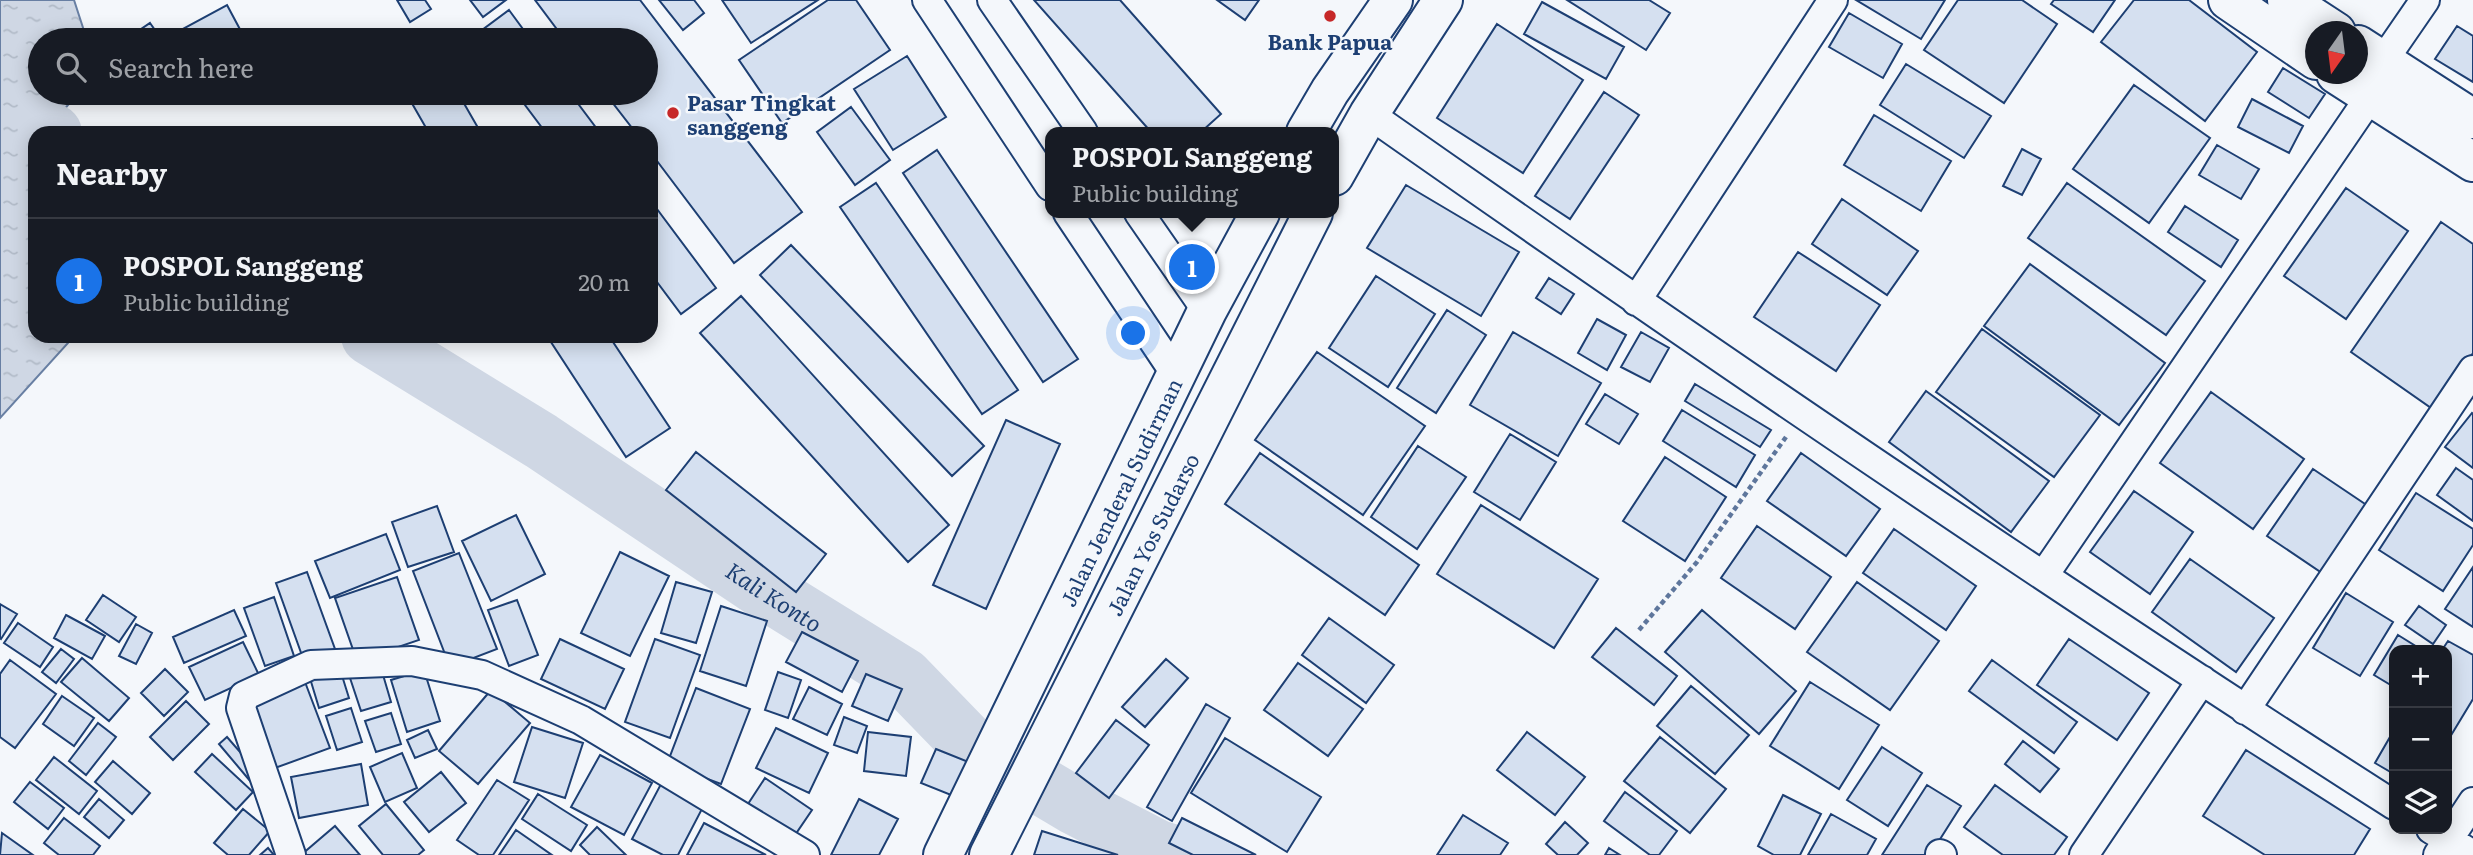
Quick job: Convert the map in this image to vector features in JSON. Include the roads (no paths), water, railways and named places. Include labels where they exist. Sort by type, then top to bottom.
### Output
[{"type":"main road","points":[[1309,127],[1393,0]]},
{"type":"main road","points":[[1339,167],[1369,114],[1443,0]]},
{"type":"main road","points":[[2228,0],[2305,53]]},
{"type":"main road","points":[[2287,0],[2319,21]]},
{"type":"main road","points":[[2370,53],[2473,119]]},
{"type":"main road","points":[[2351,84],[2473,162]]},
{"type":"main road","name":"Jalan Jenderal Sudirman","points":[[943,855],[1207,311],[1257,218]]},
{"type":"main road","name":"Jalan Yos Sudarso","points":[[989,855],[1310,218]]},
{"type":"street","points":[[927,0],[1045,178]]},
{"type":"street","points":[[992,0],[1080,127]]},
{"type":"street","points":[[1636,301],[1833,0]]},
{"type":"street","points":[[2370,53],[2425,0]]},
{"type":"street","points":[[2044,575],[2370,97]]},
{"type":"street","points":[[1369,114],[1636,301],[2245,710],[2389,802]]},
{"type":"street","points":[[1071,218],[1177,376]]},
{"type":"street","points":[[1142,218],[1207,311]]},
{"type":"street","points":[[2245,710],[2473,370]]},
{"type":"street","points":[[291,855],[240,708],[244,696],[311,665],[412,661],[482,675],[581,720],[805,855]]},
{"type":"street","points":[[2084,855],[2202,680]]},
{"type":"street","points":[[2473,802],[2439,841],[2473,855]]},
{"type":"water","points":[[0,0],[74,0],[83,28],[28,28],[28,105],[68,105],[50,126],[28,126],[28,343],[68,343],[0,418]]},
{"type":"waterway","name":"Kali Konto","points":[[381,343],[541,441],[762,589],[904,677],[967,742],[1075,806],[1158,849],[1177,855]]},
{"type":"place","name":"Bank Papua","points":[[1330,16]]},
{"type":"place","name":"Pasar Tingkat sanggeng","points":[[673,113]]},
{"type":"place","name":"POSPOL Sanggeng","points":[[1192,267]]}]
